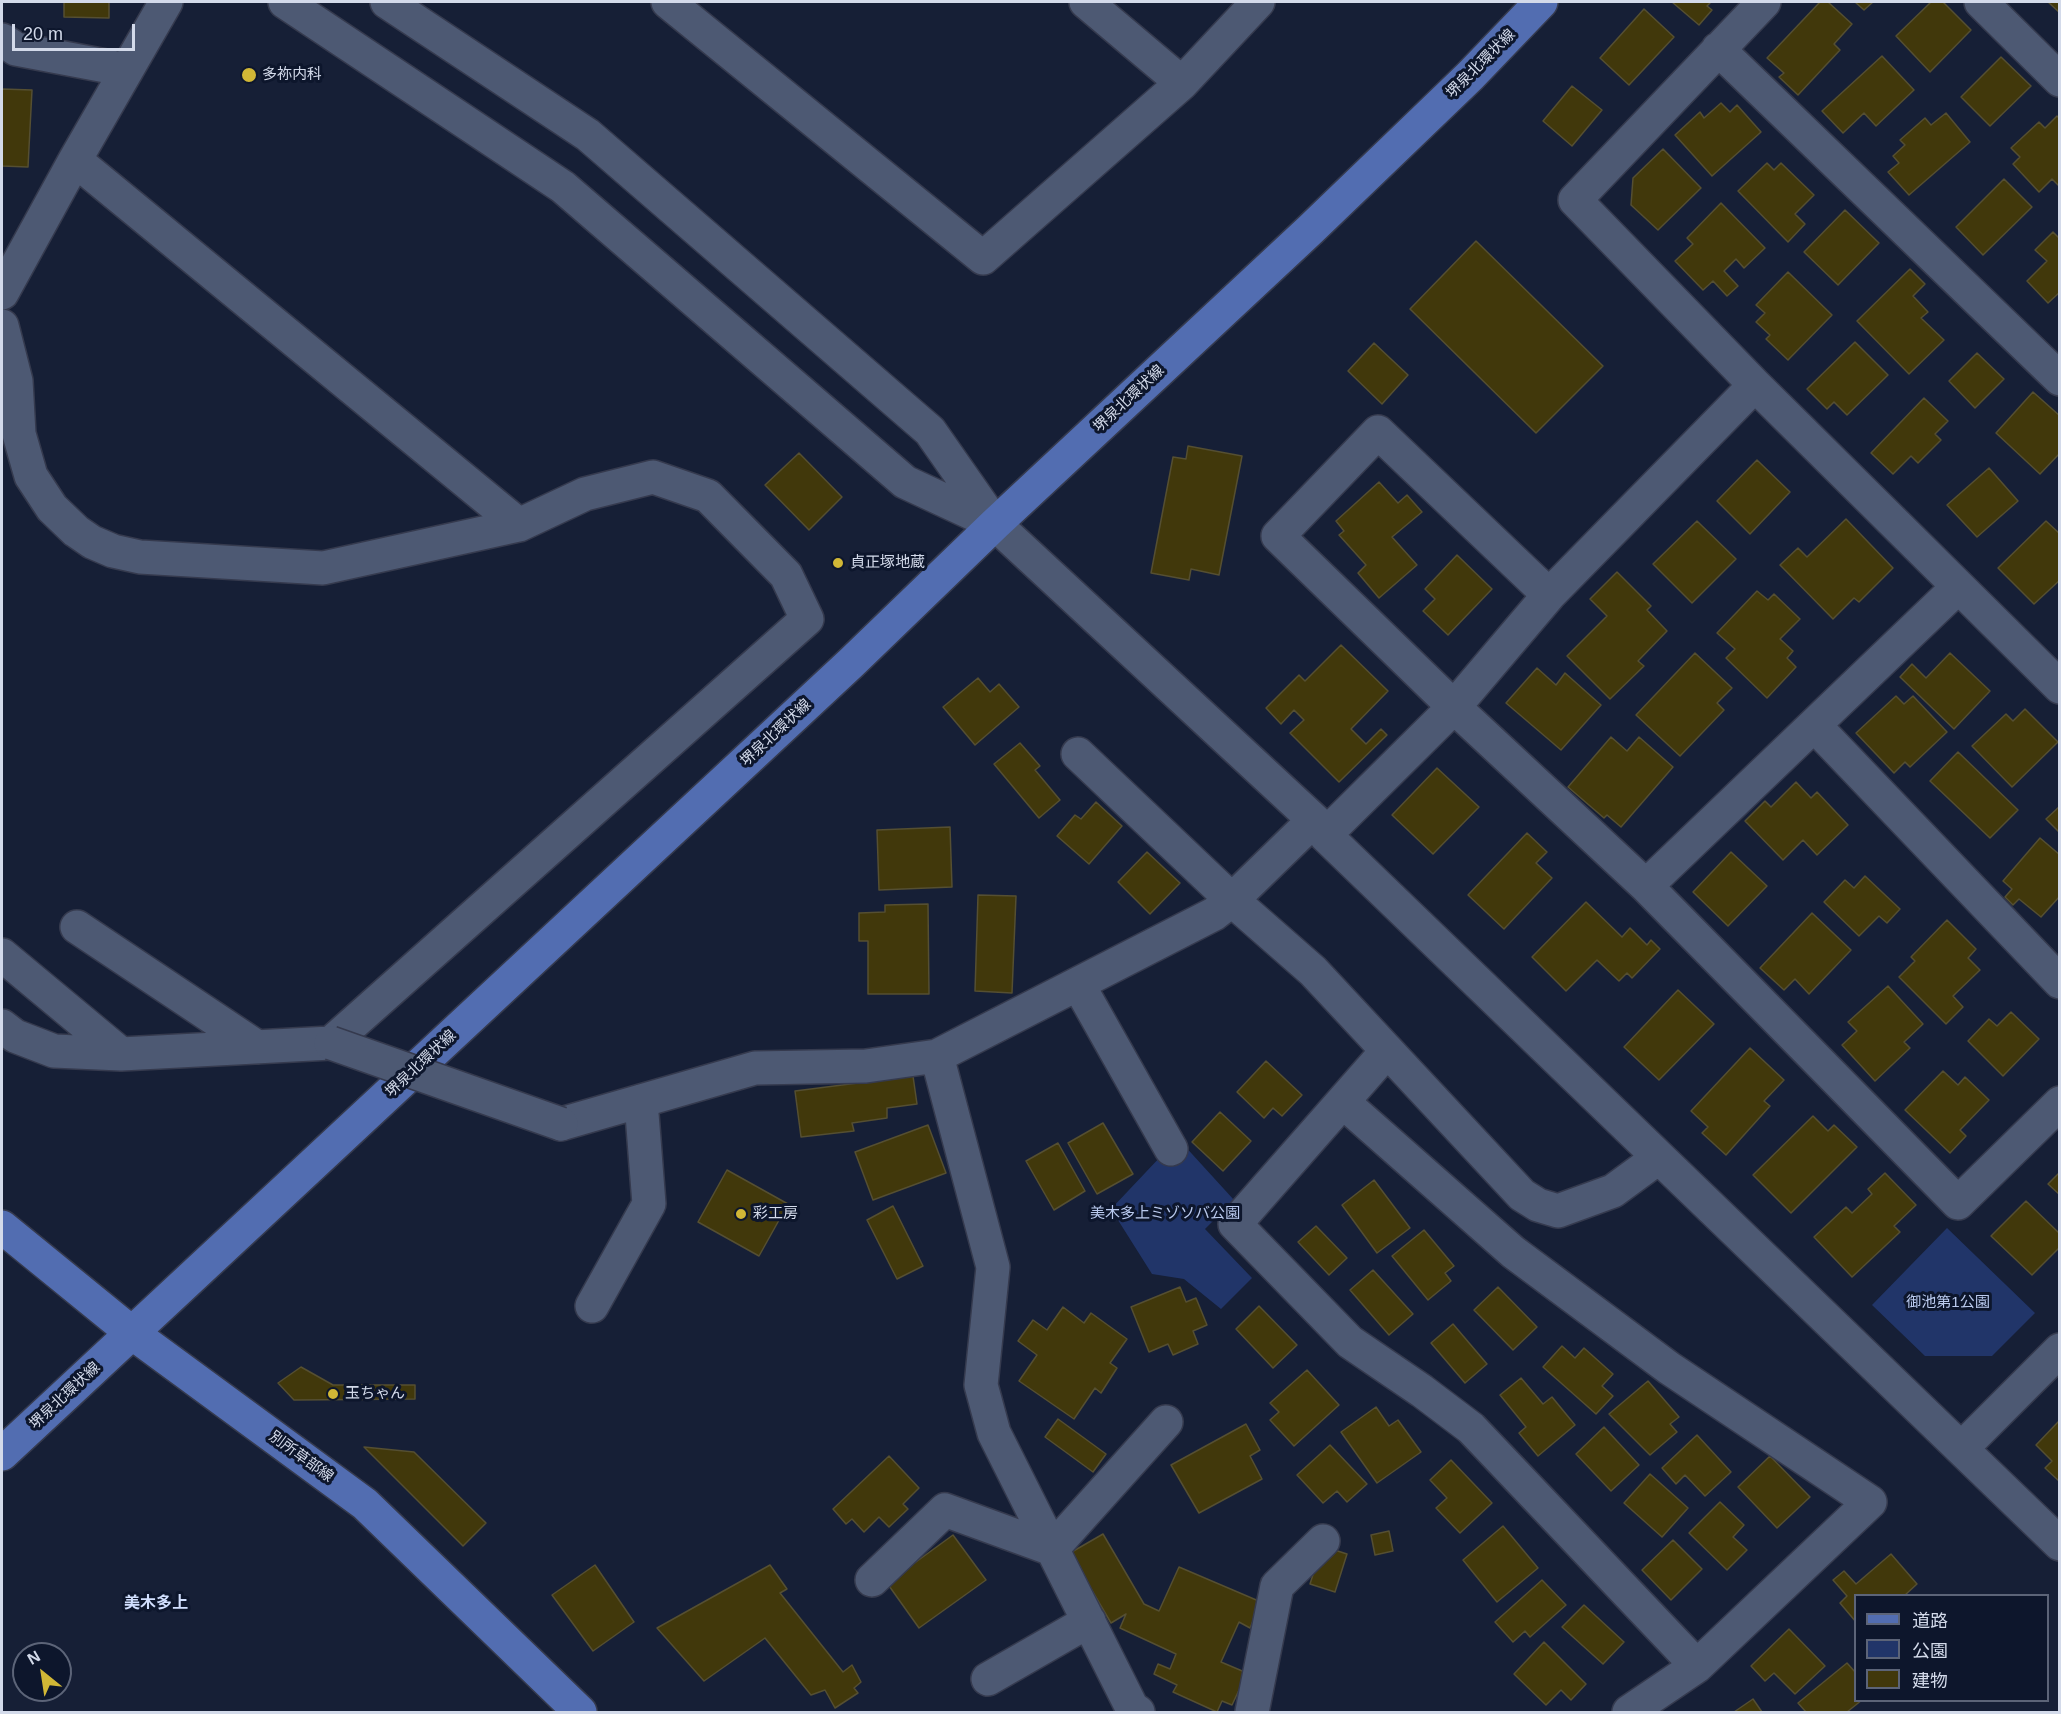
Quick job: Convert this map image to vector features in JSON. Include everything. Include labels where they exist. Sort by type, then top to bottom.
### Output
[{"type":"main road","name":"堺泉北環状線","points":[[2,1454],[851,663],[995,524],[1327,214],[1470,76],[1541,2]]},
{"type":"main road","name":"別所草部線","points":[[2,1227],[132,1334],[365,1504],[580,1713]]},
{"type":"street","points":[[2,293],[166,2]]},
{"type":"street","points":[[285,2],[563,187],[905,482],[995,524]]},
{"type":"street","points":[[387,2],[588,135],[930,430],[995,524],[1319,827],[1658,1158],[1962,1448],[2060,1545]]},
{"type":"street","points":[[668,2],[983,258],[1182,83],[1258,2]]},
{"type":"street","points":[[1086,2],[1182,83]]},
{"type":"street","points":[[1764,2],[1575,200],[1755,386],[2060,687]]},
{"type":"street","points":[[1981,2],[2060,80]]},
{"type":"street","points":[[2,40],[15,49],[127,70]]},
{"type":"street","points":[[1718,50],[2060,379]]},
{"type":"street","points":[[75,160],[519,525]]},
{"type":"street","points":[[2,326],[16,381],[19,434],[31,477],[52,508],[76,531],[92,542],[113,551],[140,557],[323,568],[519,525],[585,494],[653,477],[708,496],[786,574],[807,619],[331,1042]]},
{"type":"street","points":[[2,1026],[15,1036],[54,1051],[121,1054],[331,1042],[561,1124],[755,1068],[866,1066],[937,1056],[1214,914],[1232,900],[1319,827],[1454,707],[1549,595],[1755,386]]},
{"type":"street","points":[[1549,595],[1378,432],[1278,536],[1454,707],[1646,886],[1958,1203],[2060,1103]]},
{"type":"street","points":[[1646,886],[1958,587]]},
{"type":"street","points":[[1814,725],[2060,982]]},
{"type":"street","points":[[1078,754],[1232,900],[1313,971],[1522,1196],[1538,1205],[1558,1211],[1613,1191],[1658,1158]]},
{"type":"street","points":[[77,927],[257,1047]]},
{"type":"street","points":[[2,955],[121,1054]]},
{"type":"street","points":[[1078,984],[1171,1149]]},
{"type":"street","points":[[1388,1051],[1235,1224],[1350,1342],[1471,1428],[1697,1666]]},
{"type":"street","points":[[937,1056],[993,1267],[981,1385],[994,1433],[1132,1707],[1138,1713]]},
{"type":"street","points":[[592,1306],[649,1204],[641,1101]]},
{"type":"street","points":[[1343,1102],[1513,1252],[1669,1368],[1870,1502],[1697,1666],[1629,1713]]},
{"type":"street","points":[[1962,1448],[2060,1350]]},
{"type":"street","points":[[1052,1549],[1166,1422]]},
{"type":"street","points":[[872,1580],[945,1510],[1052,1549]]},
{"type":"street","points":[[1252,1713],[1277,1586],[1323,1540]]},
{"type":"street","points":[[988,1679],[1089,1621]]},
{"type":"green space","name":"美木多上ミゾソバ公園","points":[[1182,1143],[1234,1200],[1205,1229],[1252,1278],[1221,1309],[1184,1279],[1152,1274],[1111,1209],[1163,1154]]},
{"type":"green space","name":"御池第1公園","points":[[1947,1228],[2035,1313],[1992,1356],[1925,1356],[1872,1305]]},
{"type":"building","points":[[64,2],[109,2],[109,18],[64,17]]},
{"type":"building","points":[[1672,2],[1711,2],[1707,6],[1712,10],[1699,25]]},
{"type":"building","points":[[1820,2],[1828,2],[1852,24],[1834,44],[1840,50],[1798,95],[1779,77],[1784,73],[1767,58]]},
{"type":"building","points":[[1855,2],[1873,2],[1864,10]]},
{"type":"building","points":[[1931,2],[1943,2],[1971,30],[1930,72],[1896,36]]},
{"type":"building","points":[[2048,2],[2060,2],[2060,13]]},
{"type":"building","points":[[1644,9],[1674,37],[1629,85],[1600,58]]},
{"type":"building","points":[[1882,56],[1914,90],[1876,126],[1864,113],[1843,133],[1822,111]]},
{"type":"building","points":[[2001,57],[2031,86],[1990,126],[1961,97]]},
{"type":"building","points":[[1572,86],[1602,110],[1572,146],[1543,121]]},
{"type":"building","points":[[2,89],[32,90],[28,167],[2,166]]},
{"type":"building","points":[[1721,103],[1730,112],[1737,105],[1761,132],[1712,176],[1675,135],[1700,112],[1704,118]]},
{"type":"building","points":[[1946,113],[1970,142],[1909,195],[1888,172],[1899,163],[1893,156],[1905,145],[1900,140],[1925,118],[1931,125]]},
{"type":"building","points":[[2057,116],[2060,119],[2060,187],[2052,179],[2039,192],[2013,164],[2020,157],[2011,148],[2039,122],[2045,128]]},
{"type":"building","points":[[1663,149],[1701,188],[1658,230],[1631,205],[1633,178]]},
{"type":"building","points":[[1767,163],[1774,170],[1781,163],[1814,195],[1795,214],[1805,224],[1788,242],[1738,191]]},
{"type":"building","points":[[2004,179],[2032,207],[1983,255],[1956,227]]},
{"type":"building","points":[[1721,203],[1765,248],[1744,268],[1736,259],[1724,271],[1738,286],[1727,296],[1713,281],[1703,290],[1675,261],[1693,244],[1687,238]]},
{"type":"building","points":[[1845,210],[1879,243],[1838,285],[1804,252]]},
{"type":"building","points":[[2053,232],[2060,239],[2060,292],[2048,303],[2027,281],[2047,261],[2035,250]]},
{"type":"building","points":[[1476,241],[1603,366],[1536,433],[1410,309]]},
{"type":"building","points":[[1910,269],[1925,284],[1913,296],[1928,312],[1921,318],[1944,340],[1909,374],[1857,321]]},
{"type":"building","points":[[1788,272],[1832,315],[1788,360],[1766,339],[1770,335],[1756,322],[1765,313],[1756,305]]},
{"type":"building","points":[[1855,342],[1888,375],[1847,415],[1834,402],[1827,409],[1807,389]]},
{"type":"building","points":[[1374,343],[1408,375],[1382,404],[1348,371]]},
{"type":"building","points":[[1977,353],[2004,379],[1975,408],[1949,381]]},
{"type":"building","points":[[2033,392],[2060,416],[2060,453],[2040,474],[1996,433]]},
{"type":"building","points":[[1924,398],[1948,421],[1935,434],[1941,440],[1918,463],[1911,456],[1893,474],[1871,453]]},
{"type":"building","points":[[1188,446],[1242,456],[1219,575],[1191,569],[1189,580],[1151,573],[1173,457],[1186,459]]},
{"type":"building","points":[[799,453],[842,497],[809,530],[765,485]]},
{"type":"building","points":[[1757,460],[1790,492],[1750,534],[1717,501]]},
{"type":"building","points":[[1989,468],[2018,501],[1977,537],[1947,505]]},
{"type":"building","points":[[1379,482],[1398,503],[1407,495],[1422,512],[1392,537],[1417,565],[1379,598],[1358,573],[1366,565],[1339,535],[1344,531],[1336,521]]},
{"type":"building","points":[[1846,519],[1893,568],[1859,602],[1854,598],[1833,619],[1780,565],[1798,548],[1807,557]]},
{"type":"building","points":[[1697,521],[1736,559],[1692,603],[1653,564]]},
{"type":"building","points":[[2046,521],[2060,534],[2060,580],[2034,604],[1998,568]]},
{"type":"building","points":[[1457,555],[1492,589],[1448,635],[1423,611],[1435,599],[1425,589]]},
{"type":"building","points":[[1617,572],[1651,606],[1647,610],[1667,631],[1638,661],[1644,666],[1610,699],[1567,656],[1607,616],[1590,599]]},
{"type":"building","points":[[1757,591],[1768,600],[1774,594],[1800,619],[1780,639],[1793,651],[1787,658],[1796,667],[1767,698],[1726,658],[1735,649],[1717,633]]},
{"type":"building","points":[[1341,645],[1388,691],[1351,729],[1366,744],[1381,729],[1387,735],[1339,782],[1290,733],[1304,720],[1294,710],[1281,724],[1266,708],[1299,675],[1305,681]]},
{"type":"building","points":[[1695,653],[1732,688],[1717,703],[1724,710],[1680,756],[1636,715]]},
{"type":"building","points":[[1950,653],[1990,691],[1954,729],[1900,677],[1912,664],[1926,678]]},
{"type":"building","points":[[1537,668],[1556,685],[1565,673],[1601,705],[1561,750],[1506,703]]},
{"type":"building","points":[[978,678],[990,692],[999,684],[1019,707],[975,745],[943,707]]},
{"type":"building","points":[[1896,696],[1904,704],[1913,696],[1947,732],[1910,767],[1905,762],[1894,773],[1856,733]]},
{"type":"building","points":[[2025,709],[2058,742],[2012,787],[1972,746],[2006,714],[2013,721]]},
{"type":"building","points":[[1611,737],[1627,751],[1639,737],[1673,767],[1621,827],[1607,815],[1604,818],[1568,787]]},
{"type":"building","points":[[1020,743],[1040,766],[1035,770],[1060,800],[1039,818],[994,764]]},
{"type":"building","points":[[1958,752],[2018,810],[1990,838],[1930,781]]},
{"type":"building","points":[[1437,768],[1479,807],[1433,854],[1392,815]]},
{"type":"building","points":[[1796,782],[1811,798],[1817,792],[1848,825],[1817,855],[1803,840],[1783,860],[1745,821],[1765,801],[1771,807]]},
{"type":"building","points":[[1096,802],[1122,826],[1089,864],[1057,836],[1075,815],[1081,819]]},
{"type":"building","points":[[2060,806],[2060,833],[2046,819]]},
{"type":"building","points":[[950,827],[952,887],[879,890],[877,830]]},
{"type":"building","points":[[1527,833],[1547,852],[1536,863],[1552,878],[1504,929],[1468,895]]},
{"type":"building","points":[[2040,838],[2060,855],[2060,896],[2041,917],[2019,899],[2013,905],[2005,897],[2012,889],[2003,881]]},
{"type":"building","points":[[1147,852],[1180,883],[1150,914],[1118,882]]},
{"type":"building","points":[[1731,852],[1767,886],[1728,926],[1693,892]]},
{"type":"building","points":[[1865,876],[1900,909],[1887,923],[1879,916],[1859,936],[1824,902],[1845,880],[1854,888]]},
{"type":"building","points":[[978,895],[1016,896],[1012,993],[975,991]]},
{"type":"building","points":[[1586,902],[1622,937],[1630,928],[1647,945],[1651,940],[1660,949],[1632,978],[1627,973],[1619,981],[1597,960],[1566,991],[1532,957]]},
{"type":"building","points":[[928,904],[929,994],[868,994],[868,941],[859,941],[859,913],[885,912],[885,905]]},
{"type":"building","points":[[1812,913],[1851,950],[1809,994],[1795,979],[1784,990],[1760,968]]},
{"type":"building","points":[[1947,920],[1976,949],[1968,958],[1980,970],[1953,996],[1963,1007],[1946,1024],[1899,977],[1915,961],[1911,957]]},
{"type":"building","points":[[1888,986],[1923,1024],[1904,1042],[1910,1048],[1875,1081],[1842,1045],[1857,1031],[1848,1022]]},
{"type":"building","points":[[1678,990],[1714,1024],[1659,1080],[1624,1047]]},
{"type":"building","points":[[2011,1012],[2039,1039],[2003,1076],[1968,1041],[1989,1019],[1997,1026]]},
{"type":"building","points":[[1750,1048],[1784,1080],[1764,1101],[1770,1106],[1726,1155],[1702,1133],[1708,1127],[1691,1111]]},
{"type":"building","points":[[1266,1061],[1302,1095],[1282,1116],[1273,1108],[1264,1118],[1237,1092]]},
{"type":"building","points":[[1943,1071],[1958,1085],[1965,1077],[1989,1100],[1960,1130],[1966,1136],[1950,1153],[1905,1110]]},
{"type":"building","points":[[913,1076],[917,1104],[887,1108],[887,1118],[852,1123],[854,1131],[801,1137],[795,1091]]},
{"type":"building","points":[[1220,1112],[1251,1141],[1223,1171],[1192,1142]]},
{"type":"building","points":[[1813,1116],[1828,1131],[1834,1125],[1857,1147],[1791,1213],[1753,1175]]},
{"type":"building","points":[[1103,1123],[1133,1174],[1097,1194],[1068,1143]]},
{"type":"building","points":[[928,1125],[946,1173],[873,1200],[855,1152]]},
{"type":"building","points":[[1058,1143],[1085,1191],[1054,1210],[1026,1161]]},
{"type":"building","points":[[727,1170],[788,1204],[759,1256],[698,1222]]},
{"type":"building","points":[[2060,1172],[2060,1195],[2048,1184]]},
{"type":"building","points":[[1885,1173],[1916,1205],[1894,1226],[1900,1232],[1852,1277],[1814,1237],[1846,1207],[1852,1213],[1872,1194],[1868,1189]]},
{"type":"building","points":[[1374,1180],[1410,1228],[1377,1253],[1342,1205]]},
{"type":"building","points":[[2026,1201],[2060,1234],[2060,1247],[2032,1275],[1991,1236]]},
{"type":"building","points":[[893,1206],[923,1266],[897,1279],[867,1220]]},
{"type":"building","points":[[1316,1226],[1347,1258],[1329,1275],[1298,1242]]},
{"type":"building","points":[[1424,1230],[1454,1266],[1445,1273],[1451,1281],[1428,1300],[1392,1256]]},
{"type":"building","points":[[1373,1270],[1413,1314],[1389,1335],[1350,1290]]},
{"type":"building","points":[[1180,1287],[1186,1302],[1196,1298],[1207,1325],[1193,1331],[1198,1344],[1173,1355],[1168,1344],[1149,1352],[1131,1307]]},
{"type":"building","points":[[1498,1287],[1537,1327],[1513,1350],[1474,1310]]},
{"type":"building","points":[[1259,1306],[1297,1345],[1273,1368],[1236,1329]]},
{"type":"building","points":[[1063,1307],[1084,1323],[1091,1313],[1127,1339],[1110,1363],[1117,1368],[1101,1393],[1095,1388],[1074,1419],[1019,1381],[1037,1355],[1018,1341],[1033,1320],[1047,1330]]},
{"type":"building","points":[[1453,1324],[1487,1364],[1465,1383],[1431,1343]]},
{"type":"building","points":[[1562,1346],[1575,1358],[1584,1348],[1613,1374],[1602,1386],[1613,1396],[1596,1414],[1543,1367]]},
{"type":"building","points":[[301,1367],[333,1385],[415,1385],[415,1399],[294,1400],[278,1383]]},
{"type":"building","points":[[1307,1370],[1339,1405],[1294,1446],[1270,1420],[1279,1412],[1270,1403]]},
{"type":"building","points":[[1521,1378],[1543,1404],[1552,1397],[1575,1425],[1538,1456],[1519,1433],[1526,1427],[1500,1395]]},
{"type":"building","points":[[1648,1381],[1679,1417],[1670,1424],[1677,1432],[1650,1455],[1609,1414]]},
{"type":"building","points":[[1376,1407],[1389,1426],[1398,1420],[1421,1452],[1377,1483],[1341,1432]]},
{"type":"building","points":[[1058,1419],[1106,1454],[1093,1472],[1045,1437]]},
{"type":"building","points":[[2059,1421],[2060,1482],[2045,1468],[2052,1461],[2036,1445]]},
{"type":"building","points":[[1246,1424],[1260,1450],[1250,1456],[1262,1479],[1199,1513],[1171,1465]]},
{"type":"building","points":[[1604,1427],[1639,1465],[1611,1491],[1576,1454]]},
{"type":"building","points":[[1697,1435],[1731,1472],[1705,1496],[1685,1475],[1676,1484],[1662,1468]]},
{"type":"building","points":[[1330,1445],[1367,1484],[1347,1502],[1337,1491],[1323,1503],[1297,1475]]},
{"type":"building","points":[[364,1447],[414,1452],[486,1523],[463,1546]]},
{"type":"building","points":[[889,1456],[919,1488],[903,1504],[908,1509],[889,1527],[879,1517],[864,1532],[852,1519],[846,1524],[833,1509]]},
{"type":"building","points":[[1770,1456],[1810,1497],[1777,1528],[1738,1487]]},
{"type":"building","points":[[1451,1460],[1492,1503],[1460,1533],[1436,1508],[1447,1498],[1430,1480]]},
{"type":"building","points":[[1650,1474],[1688,1508],[1662,1537],[1624,1503]]},
{"type":"building","points":[[1720,1502],[1744,1525],[1733,1537],[1747,1550],[1727,1570],[1689,1533]]},
{"type":"building","points":[[1503,1526],[1538,1568],[1497,1602],[1463,1560]]},
{"type":"building","points":[[1389,1531],[1393,1551],[1375,1555],[1371,1535]]},
{"type":"building","points":[[1103,1534],[1144,1604],[1159,1611],[1179,1567],[1261,1602],[1250,1628],[1239,1622],[1221,1662],[1247,1673],[1232,1705],[1222,1701],[1217,1712],[1173,1692],[1177,1685],[1154,1674],[1158,1664],[1170,1669],[1176,1654],[1120,1628],[1126,1614],[1111,1623],[1070,1553]]},
{"type":"building","points":[[953,1535],[986,1580],[919,1628],[887,1583]]},
{"type":"building","points":[[1673,1540],[1702,1569],[1671,1600],[1642,1570]]},
{"type":"building","points":[[1322,1546],[1347,1554],[1335,1592],[1310,1584]]},
{"type":"building","points":[[1891,1554],[1917,1584],[1906,1594],[1854,1594],[1854,1620],[1840,1603],[1847,1596],[1833,1580],[1844,1571],[1856,1584]]},
{"type":"building","points":[[595,1565],[634,1622],[593,1651],[552,1595]]},
{"type":"building","points":[[770,1565],[787,1589],[780,1593],[843,1672],[852,1665],[861,1682],[854,1688],[858,1693],[835,1708],[825,1690],[811,1695],[765,1638],[704,1681],[657,1628]]},
{"type":"building","points":[[1542,1580],[1566,1605],[1530,1637],[1525,1631],[1513,1642],[1495,1622]]},
{"type":"building","points":[[1584,1605],[1624,1642],[1603,1664],[1562,1627]]},
{"type":"building","points":[[1789,1629],[1825,1666],[1795,1694],[1774,1673],[1765,1681],[1751,1666]]},
{"type":"building","points":[[1544,1642],[1586,1684],[1571,1700],[1561,1690],[1546,1705],[1514,1674]]},
{"type":"building","points":[[1847,1663],[1854,1671],[1854,1702],[1860,1702],[1847,1712],[1806,1712],[1798,1703]]},
{"type":"building","points":[[1753,1699],[1762,1712],[1734,1712]]},
{"type":"place","name":"多祢内科","points":[[249,75]]},
{"type":"place","name":"貞正塚地蔵","points":[[838,563]]},
{"type":"place","name":"彩工房","points":[[741,1214]]},
{"type":"place","name":"玉ちゃん","points":[[333,1394]]},
{"type":"district","name":"美木多上","points":[[156,1604]]}]
